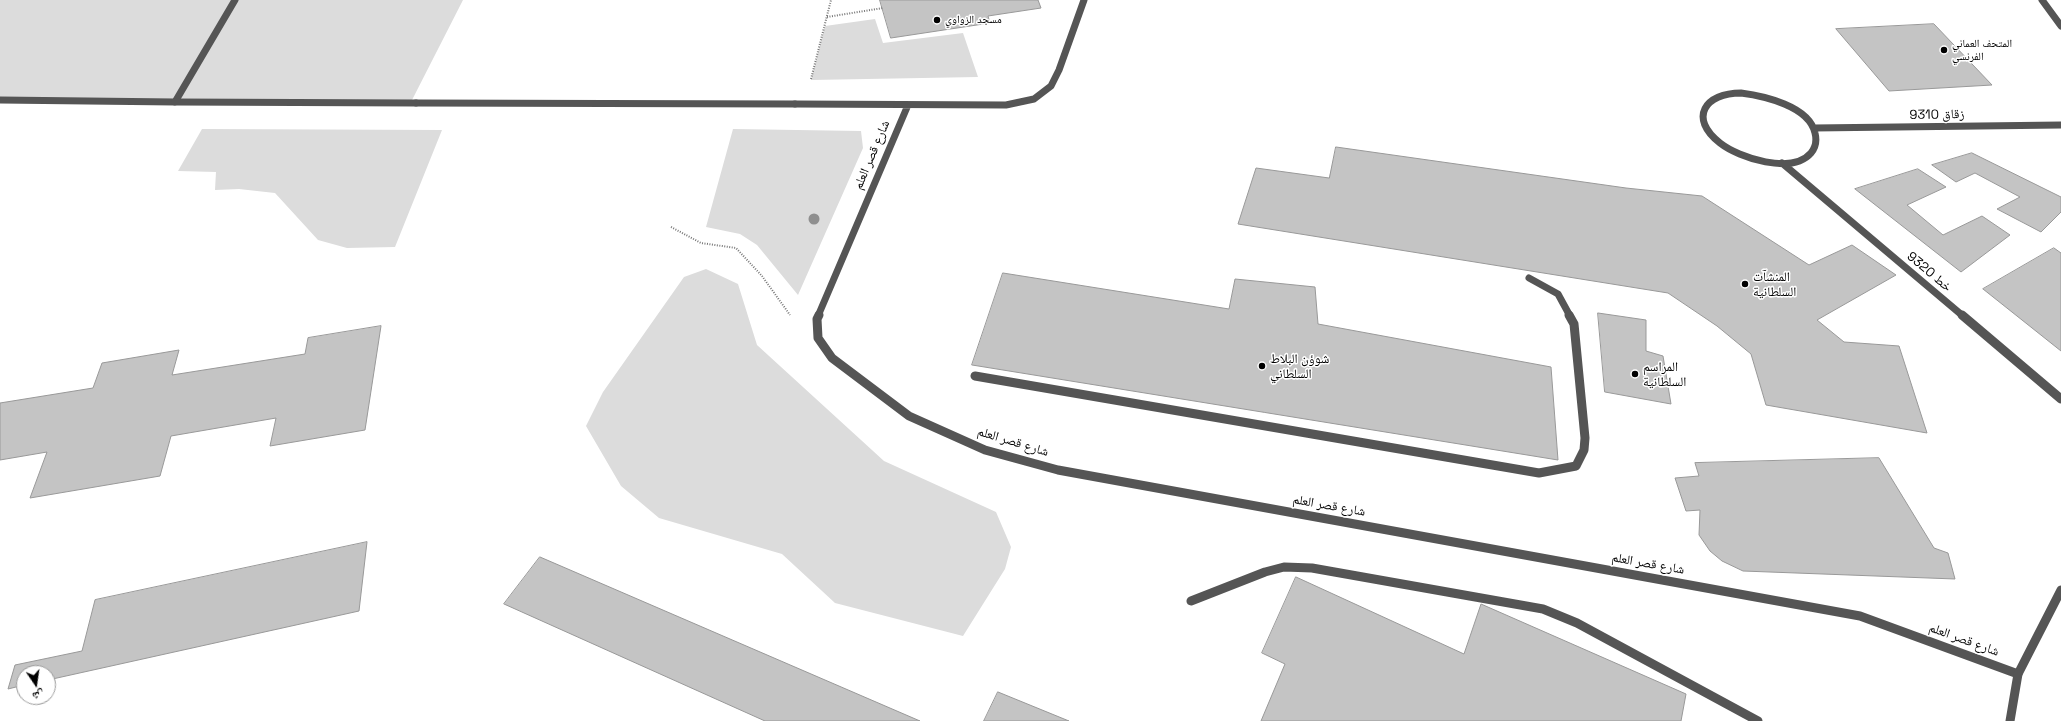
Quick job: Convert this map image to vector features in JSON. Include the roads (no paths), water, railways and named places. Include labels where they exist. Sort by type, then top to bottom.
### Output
[{"type":"street","points":[[176,102],[234,0]]},
{"type":"street","points":[[0,100],[1006,105],[1034,99],[1051,86],[1059,70],[1084,0]]},
{"type":"street","points":[[2042,0],[2061,26]]},
{"type":"street","points":[[1726,94],[1756,94],[1788,105],[1799,112],[1814,128],[1818,139],[1816,148],[1809,156],[1797,162],[1782,163],[1749,158],[1720,143],[1710,133],[1704,123],[1703,113],[1707,105],[1714,98],[1726,94]]},
{"type":"street","name":"شارع قصر العلم","points":[[908,105],[817,319],[818,338],[832,358],[909,416],[985,450],[1058,470],[1860,616],[2018,674]]},
{"type":"street","name":"زقاق 9310","points":[[1814,128],[2061,125]]},
{"type":"street","name":"9320 خط","points":[[1782,163],[2061,399]]},
{"type":"street","points":[[975,376],[1539,473],[1576,466],[1584,450],[1585,438],[1574,324],[1558,294],[1529,278]]},
{"type":"street","points":[[1191,601],[1265,572],[1284,568],[1312,568],[1543,609],[1577,624],[1758,721]]},
{"type":"street","points":[[2010,721],[2018,674],[2061,590]]},
{"type":"place","name":"مسجد الزواوي","points":[[937,20]]},
{"type":"place","name":"المتحف العماني الفرنسي","points":[[1944,50]]},
{"type":"place","name":"المنشآت السلطانية","points":[[1745,284]]},
{"type":"place","name":"شوؤن البلاط السلطاني","points":[[1262,366]]},
{"type":"place","name":"المراسم السلطانية","points":[[1635,374]]}]
